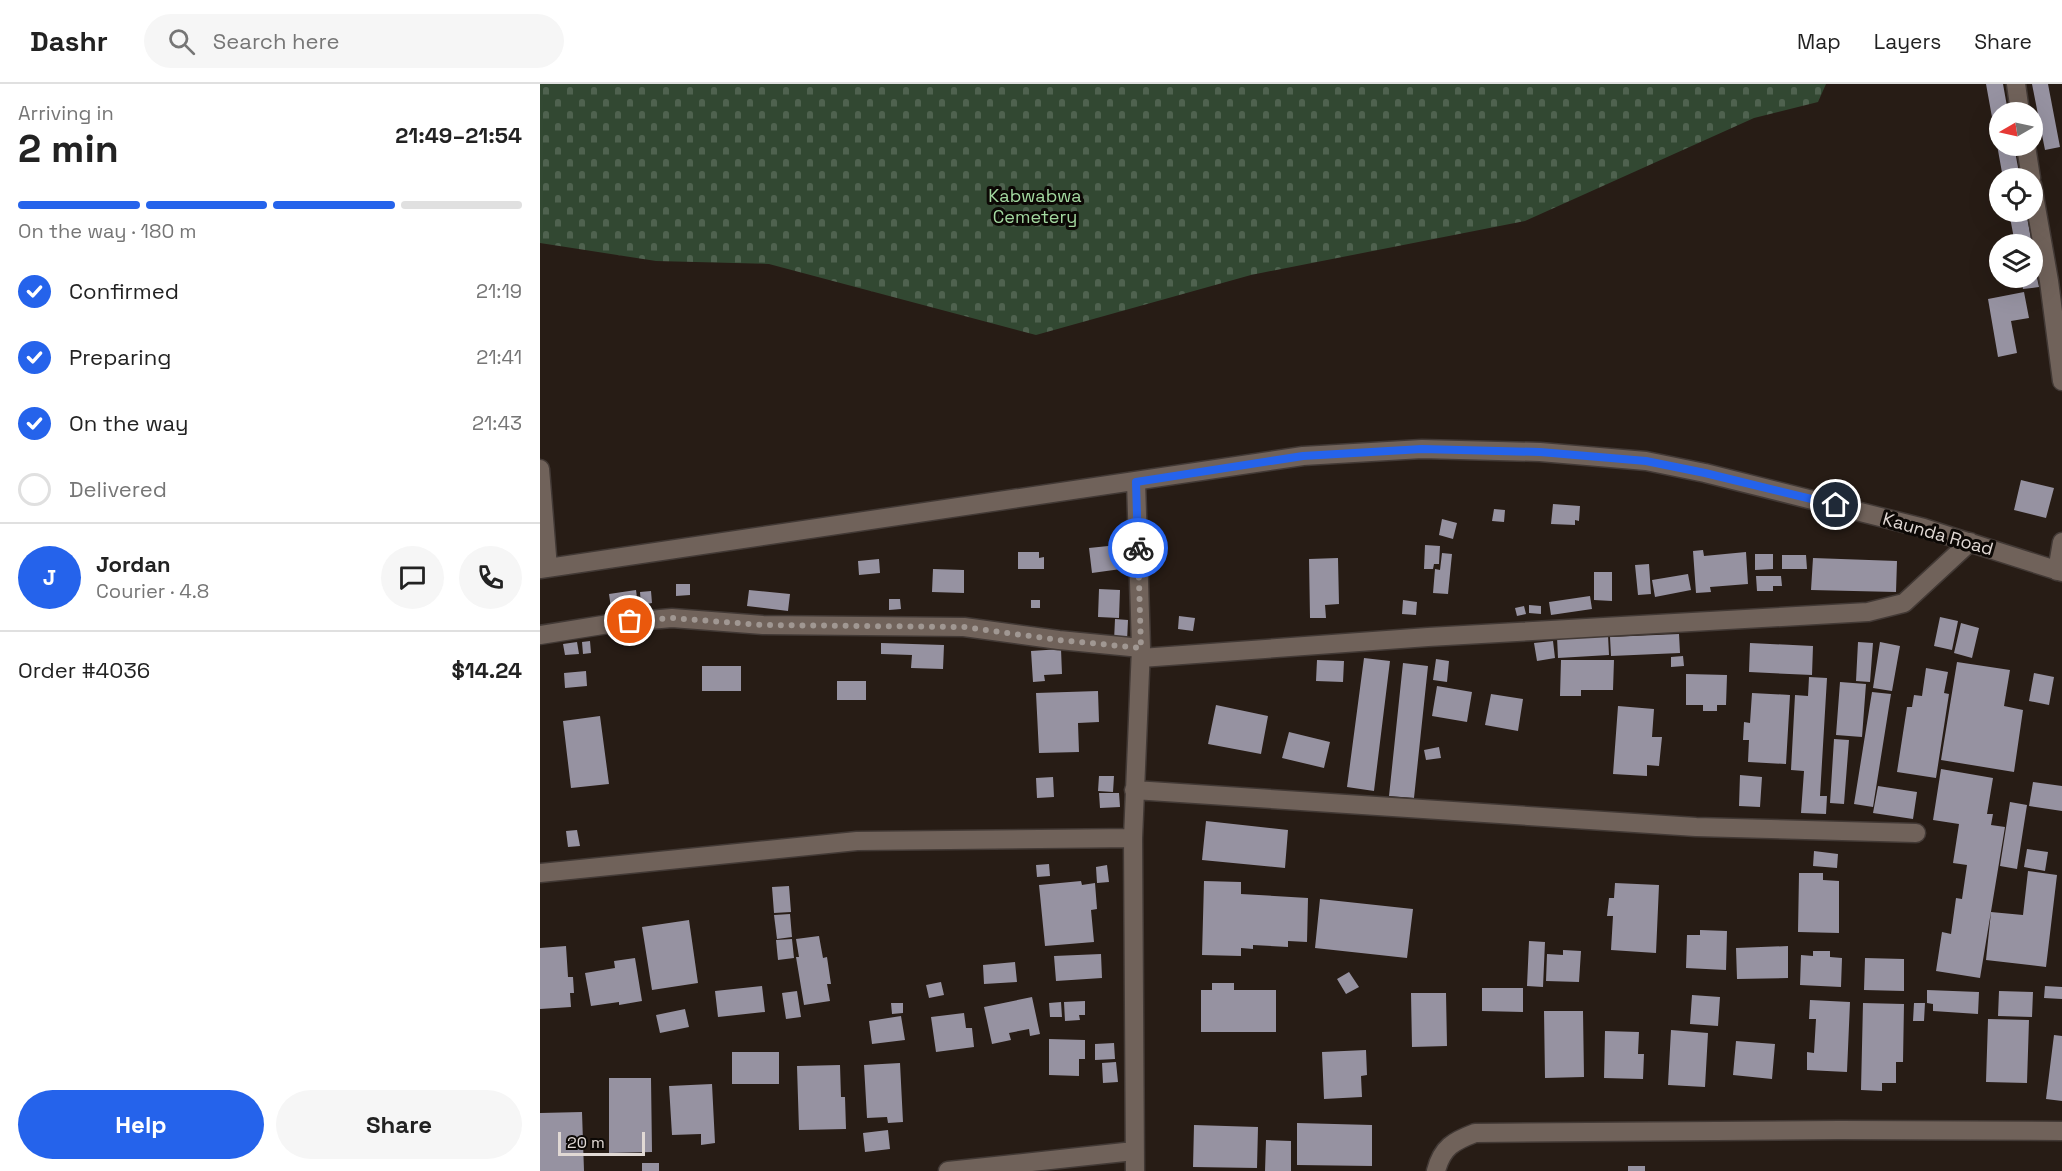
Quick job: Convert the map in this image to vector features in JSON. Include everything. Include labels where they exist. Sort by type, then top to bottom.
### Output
[{"type":"street","points":[[2016,84],[2019,102]]},
{"type":"street","points":[[2039,222],[2062,381]]},
{"type":"street","name":"Kaunda Road","points":[[544,568],[1303,456],[1422,449],[1540,452],[1646,461],[1705,473],[1858,511],[1970,542],[2059,572]]},
{"type":"street","points":[[540,468],[544,568]]},
{"type":"street","points":[[1135,1171],[1133,838],[1141,653],[1136,482]]},
{"type":"street","points":[[540,635],[645,619],[681,619],[763,625],[964,627],[1141,653],[1868,612],[1904,603],[1970,542]]},
{"type":"street","points":[[2059,572],[2062,542]]},
{"type":"street","points":[[1134,790],[1696,827],[1916,833]]},
{"type":"street","points":[[540,873],[857,841],[1133,838]]},
{"type":"street","points":[[1436,1171],[1439,1161],[1453,1142],[1475,1133],[2062,1131]]},
{"type":"street","points":[[948,1171],[1134,1151]]},
{"type":"green space","name":"Kabwabwa Cemetery","points":[[540,84],[1826,84],[1818,102],[1754,118],[1525,221],[1251,275],[1036,335],[769,264],[656,261],[540,243]]},
{"type":"building","points":[[1986,84],[2003,84],[2006,102],[1989,102]]},
{"type":"building","points":[[2032,84],[2048,84],[2060,147],[2045,150],[2043,102],[2036,102]]},
{"type":"building","points":[[1999,156],[2016,156],[2018,168],[2001,168]]},
{"type":"building","points":[[2011,222],[2028,222],[2030,234],[2013,234]]},
{"type":"building","points":[[2024,292],[2029,318],[2011,321],[2017,353],[1998,357],[1988,299]]},
{"type":"building","points":[[2021,480],[2054,488],[2046,518],[2014,510]]},
{"type":"building","points":[[1553,504],[1580,506],[1579,521],[1575,520],[1575,525],[1551,524]]},
{"type":"building","points":[[1494,509],[1505,510],[1504,522],[1492,521]]},
{"type":"building","points":[[1442,519],[1457,523],[1453,539],[1439,535]]},
{"type":"building","points":[[1118,545],[1121,569],[1092,573],[1089,548]]},
{"type":"building","points":[[1425,545],[1440,546],[1439,564],[1434,564],[1433,569],[1424,569]]},
{"type":"building","points":[[1703,550],[1704,556],[1746,552],[1748,584],[1710,587],[1711,592],[1696,593],[1693,551]]},
{"type":"building","points":[[1018,552],[1039,552],[1039,558],[1044,557],[1044,569],[1018,569]]},
{"type":"building","points":[[1442,553],[1452,554],[1448,594],[1433,593],[1435,569],[1440,570]]},
{"type":"building","points":[[1755,554],[1773,554],[1773,569],[1755,570]]},
{"type":"building","points":[[1782,555],[1806,555],[1807,569],[1782,569]]},
{"type":"building","points":[[1338,558],[1339,604],[1325,605],[1326,618],[1310,618],[1309,559]]},
{"type":"building","points":[[1813,558],[1897,561],[1896,592],[1811,590]]},
{"type":"building","points":[[879,559],[880,573],[859,575],[858,561]]},
{"type":"building","points":[[1649,564],[1651,594],[1638,595],[1635,565]]},
{"type":"building","points":[[933,569],[964,570],[964,593],[932,592]]},
{"type":"building","points":[[1594,572],[1612,572],[1612,601],[1594,600]]},
{"type":"building","points":[[1688,574],[1691,590],[1655,597],[1652,580]]},
{"type":"building","points":[[1756,576],[1781,576],[1782,586],[1773,586],[1773,591],[1757,591]]},
{"type":"building","points":[[676,584],[690,584],[690,595],[676,596]]},
{"type":"building","points":[[1099,589],[1120,590],[1119,618],[1098,617]]},
{"type":"building","points":[[636,590],[638,605],[611,608],[609,594]]},
{"type":"building","points":[[749,590],[790,594],[788,611],[747,606]]},
{"type":"building","points":[[651,591],[652,603],[641,605],[640,592]]},
{"type":"building","points":[[1590,596],[1592,609],[1551,615],[1549,602]]},
{"type":"building","points":[[889,599],[900,599],[901,609],[889,610]]},
{"type":"building","points":[[1031,600],[1040,600],[1040,608],[1031,608]]},
{"type":"building","points":[[1403,600],[1417,602],[1416,615],[1402,614]]},
{"type":"building","points":[[1529,605],[1541,606],[1541,614],[1529,613]]},
{"type":"building","points":[[1524,606],[1526,614],[1517,616],[1515,608]]},
{"type":"building","points":[[1179,616],[1195,618],[1193,631],[1178,629]]},
{"type":"building","points":[[1940,617],[1958,621],[1952,650],[1934,646]]},
{"type":"building","points":[[1115,619],[1128,620],[1127,641],[1114,641]]},
{"type":"building","points":[[1961,623],[1979,628],[1972,658],[1954,653]]},
{"type":"building","points":[[1679,634],[1680,653],[1611,656],[1610,637]]},
{"type":"building","points":[[1608,635],[1609,655],[1558,658],[1557,637]]},
{"type":"building","points":[[590,641],[591,653],[583,654],[582,642]]},
{"type":"building","points":[[1553,641],[1555,658],[1537,661],[1534,643]]},
{"type":"building","points":[[577,642],[579,654],[565,655],[563,644]]},
{"type":"building","points":[[1858,642],[1873,643],[1870,682],[1856,681]]},
{"type":"building","points":[[1880,642],[1900,646],[1892,691],[1873,688]]},
{"type":"building","points":[[881,643],[944,645],[943,669],[911,668],[912,655],[881,654]]},
{"type":"building","points":[[1750,643],[1813,646],[1812,675],[1749,672]]},
{"type":"building","points":[[1061,649],[1062,674],[1044,675],[1045,681],[1033,682],[1031,651]]},
{"type":"building","points":[[1683,656],[1684,666],[1671,667],[1671,657]]},
{"type":"building","points":[[1364,658],[1390,661],[1374,791],[1347,787]]},
{"type":"building","points":[[1436,659],[1449,661],[1447,682],[1433,680]]},
{"type":"building","points":[[1317,660],[1344,661],[1343,682],[1316,681]]},
{"type":"building","points":[[1561,660],[1614,660],[1613,690],[1581,690],[1581,696],[1560,696]]},
{"type":"building","points":[[1957,662],[2010,670],[2004,706],[2023,710],[2014,772],[1941,760]]},
{"type":"building","points":[[1403,663],[1428,666],[1414,798],[1389,796]]},
{"type":"building","points":[[702,666],[741,666],[741,691],[702,691]]},
{"type":"building","points":[[1926,668],[1948,672],[1944,693],[1949,694],[1936,778],[1897,772],[1907,707],[1912,707],[1914,695],[1922,696]]},
{"type":"building","points":[[586,671],[587,686],[565,688],[564,673]]},
{"type":"building","points":[[2034,673],[2054,677],[2049,705],[2029,701]]},
{"type":"building","points":[[1686,674],[1727,675],[1726,705],[1717,705],[1717,711],[1703,711],[1703,705],[1686,705]]},
{"type":"building","points":[[1809,677],[1827,678],[1820,796],[1827,796],[1826,814],[1801,813],[1804,771],[1791,770],[1795,695],[1808,696]]},
{"type":"building","points":[[837,681],[866,681],[866,700],[837,700]]},
{"type":"building","points":[[1840,682],[1866,684],[1862,737],[1836,735]]},
{"type":"building","points":[[1437,686],[1472,692],[1467,722],[1432,716]]},
{"type":"building","points":[[1098,691],[1099,722],[1078,723],[1079,752],[1039,753],[1036,693]]},
{"type":"building","points":[[1872,692],[1891,694],[1873,807],[1854,804]]},
{"type":"building","points":[[1752,693],[1790,695],[1786,764],[1748,762],[1749,740],[1743,740],[1744,722],[1750,723]]},
{"type":"building","points":[[1491,694],[1523,699],[1518,731],[1485,725]]},
{"type":"building","points":[[1216,705],[1268,716],[1261,754],[1208,744]]},
{"type":"building","points":[[1618,706],[1654,709],[1652,737],[1662,737],[1659,766],[1647,765],[1647,776],[1613,774]]},
{"type":"building","points":[[600,716],[609,784],[571,788],[563,721]]},
{"type":"building","points":[[1289,732],[1330,742],[1324,768],[1282,758]]},
{"type":"building","points":[[1834,739],[1849,740],[1844,804],[1830,803]]},
{"type":"building","points":[[1439,747],[1441,758],[1426,760],[1424,750]]},
{"type":"building","points":[[1941,769],[1993,778],[1987,814],[1993,814],[1991,825],[2005,827],[1980,978],[1936,971],[1942,932],[1951,934],[1956,898],[1962,899],[1967,865],[1953,863],[1959,824],[1933,820]]},
{"type":"building","points":[[1740,775],[1762,777],[1760,807],[1739,806]]},
{"type":"building","points":[[1099,776],[1114,776],[1113,792],[1098,791]]},
{"type":"building","points":[[1053,777],[1054,797],[1037,798],[1036,778]]},
{"type":"building","points":[[2033,782],[2062,786],[2062,811],[2029,806]]},
{"type":"building","points":[[1878,786],[1917,792],[1913,819],[1873,813]]},
{"type":"building","points":[[1099,793],[1119,793],[1120,807],[1100,808]]},
{"type":"building","points":[[2010,802],[2027,805],[2017,869],[2000,866]]},
{"type":"building","points":[[1206,821],[1288,830],[1285,868],[1202,860]]},
{"type":"building","points":[[577,830],[580,846],[568,847],[566,831]]},
{"type":"building","points":[[2027,849],[2048,852],[2045,871],[2024,867]]},
{"type":"building","points":[[1814,851],[1838,854],[1837,868],[1813,866]]},
{"type":"building","points":[[1049,864],[1050,876],[1037,877],[1036,865]]},
{"type":"building","points":[[1107,865],[1109,882],[1097,883],[1096,867]]},
{"type":"building","points":[[2028,871],[2057,875],[2046,967],[1986,960],[1991,912],[2023,915]]},
{"type":"building","points":[[1799,873],[1823,873],[1823,880],[1839,881],[1839,933],[1798,932]]},
{"type":"building","points":[[1081,881],[1082,885],[1095,883],[1097,909],[1091,910],[1094,942],[1045,946],[1039,885]]},
{"type":"building","points":[[1204,881],[1241,882],[1241,894],[1308,898],[1307,942],[1288,941],[1288,947],[1253,945],[1253,949],[1241,948],[1241,956],[1202,955]]},
{"type":"building","points":[[1615,883],[1659,885],[1656,953],[1611,950],[1613,916],[1607,916],[1609,898],[1614,898]]},
{"type":"building","points":[[789,886],[791,912],[774,913],[772,887]]},
{"type":"building","points":[[1320,899],[1413,909],[1407,958],[1315,948]]},
{"type":"building","points":[[790,914],[792,937],[777,939],[774,915]]},
{"type":"building","points":[[689,920],[698,983],[652,990],[642,927]]},
{"type":"building","points":[[1700,930],[1727,931],[1726,970],[1686,968],[1687,935],[1700,935]]},
{"type":"building","points":[[819,936],[823,958],[827,957],[831,984],[827,984],[830,1001],[804,1005],[796,957],[799,957],[796,939]]},
{"type":"building","points":[[792,939],[794,958],[778,960],[776,940]]},
{"type":"building","points":[[1529,941],[1545,942],[1543,987],[1527,986]]},
{"type":"building","points":[[566,946],[568,977],[573,977],[574,993],[570,993],[571,1007],[540,1009],[540,948]]},
{"type":"building","points":[[1788,946],[1788,978],[1737,979],[1736,948]]},
{"type":"building","points":[[1563,950],[1581,951],[1579,982],[1546,981],[1547,954],[1563,955]]},
{"type":"building","points":[[1813,951],[1830,951],[1830,957],[1842,958],[1841,987],[1800,985],[1801,955],[1813,956]]},
{"type":"building","points":[[1101,954],[1102,978],[1056,981],[1054,956]]},
{"type":"building","points":[[635,958],[642,1001],[591,1006],[585,973],[615,968],[614,961]]},
{"type":"building","points":[[1865,958],[1904,959],[1904,991],[1864,990]]},
{"type":"building","points":[[1015,962],[1017,982],[984,984],[983,965]]},
{"type":"building","points":[[1349,972],[1359,987],[1346,994],[1337,979]]},
{"type":"building","points":[[941,982],[944,995],[929,998],[926,985]]},
{"type":"building","points":[[1212,983],[1234,983],[1234,990],[1276,990],[1276,1032],[1201,1032],[1201,990],[1212,990]]},
{"type":"building","points":[[762,986],[765,1012],[718,1017],[715,991]]},
{"type":"building","points":[[2045,986],[2062,987],[2062,999],[2044,998]]},
{"type":"building","points":[[1482,988],[1523,988],[1523,1012],[1482,1011]]},
{"type":"building","points":[[1927,990],[1979,992],[1978,1014],[1933,1011],[1933,1004],[1927,1003]]},
{"type":"building","points":[[797,991],[801,1017],[786,1019],[782,993]]},
{"type":"building","points":[[1999,991],[2033,992],[2032,1017],[1998,1016]]},
{"type":"building","points":[[1411,993],[1446,993],[1447,1046],[1412,1047]]},
{"type":"building","points":[[1692,995],[1720,997],[1718,1026],[1690,1024]]},
{"type":"building","points":[[1032,997],[1040,1034],[1030,1036],[1029,1029],[1009,1033],[1011,1040],[992,1044],[984,1007]]},
{"type":"building","points":[[1810,1000],[1850,1002],[1847,1072],[1807,1070],[1807,1052],[1814,1053],[1816,1019],[1809,1019]]},
{"type":"building","points":[[1085,1001],[1085,1015],[1079,1015],[1080,1020],[1065,1021],[1064,1002]]},
{"type":"building","points":[[1061,1002],[1062,1017],[1050,1017],[1049,1003]]},
{"type":"building","points":[[891,1003],[903,1003],[903,1013],[892,1014]]},
{"type":"building","points":[[1863,1003],[1904,1004],[1903,1062],[1896,1062],[1896,1083],[1882,1083],[1882,1091],[1861,1090]]},
{"type":"building","points":[[1914,1003],[1925,1003],[1924,1021],[1913,1021]]},
{"type":"building","points":[[685,1009],[689,1027],[660,1033],[656,1015]]},
{"type":"building","points":[[1544,1011],[1583,1011],[1584,1077],[1545,1078]]},
{"type":"building","points":[[964,1013],[966,1028],[972,1028],[974,1047],[936,1052],[931,1017]]},
{"type":"building","points":[[901,1016],[905,1040],[872,1044],[869,1021]]},
{"type":"building","points":[[1988,1019],[2029,1020],[2027,1083],[1986,1082]]},
{"type":"building","points":[[1671,1030],[1708,1033],[1705,1087],[1668,1085]]},
{"type":"building","points":[[1605,1031],[1639,1032],[1638,1054],[1644,1054],[1643,1079],[1604,1078]]},
{"type":"building","points":[[2054,1035],[2062,1036],[2062,1101],[2046,1099]]},
{"type":"building","points":[[1049,1039],[1085,1040],[1085,1059],[1079,1059],[1079,1076],[1049,1075]]},
{"type":"building","points":[[1736,1041],[1775,1044],[1772,1079],[1733,1075]]},
{"type":"building","points":[[1114,1043],[1115,1059],[1095,1060],[1095,1044]]},
{"type":"building","points":[[1366,1050],[1367,1075],[1361,1076],[1362,1097],[1324,1099],[1322,1052]]},
{"type":"building","points":[[732,1052],[779,1052],[779,1084],[732,1084]]},
{"type":"building","points":[[1116,1062],[1118,1082],[1103,1083],[1102,1063]]},
{"type":"building","points":[[900,1063],[903,1122],[888,1123],[887,1117],[867,1118],[864,1065]]},
{"type":"building","points":[[840,1065],[841,1097],[845,1097],[846,1129],[799,1130],[797,1066]]},
{"type":"building","points":[[609,1078],[651,1078],[652,1152],[609,1153]]},
{"type":"building","points":[[712,1084],[715,1143],[701,1145],[701,1134],[672,1135],[669,1086]]},
{"type":"building","points":[[582,1112],[584,1171],[540,1171],[540,1113]]},
{"type":"building","points":[[1297,1123],[1372,1125],[1372,1166],[1297,1165]]},
{"type":"building","points":[[1194,1125],[1258,1127],[1257,1168],[1193,1167]]},
{"type":"building","points":[[888,1130],[890,1149],[865,1152],[863,1133]]},
{"type":"building","points":[[1266,1140],[1291,1141],[1291,1171],[1265,1171]]},
{"type":"building","points":[[642,1163],[659,1163],[659,1171],[642,1171]]},
{"type":"building","points":[[1628,1166],[1645,1166],[1645,1171],[1628,1171]]},
{"type":"way so far","points":[[630,621],[672,618],[763,625],[964,627],[1141,648],[1138,548]]},
{"type":"route","points":[[1138,548],[1136,482],[1303,456],[1422,449],[1540,452],[1646,461],[1836,505]]}]
